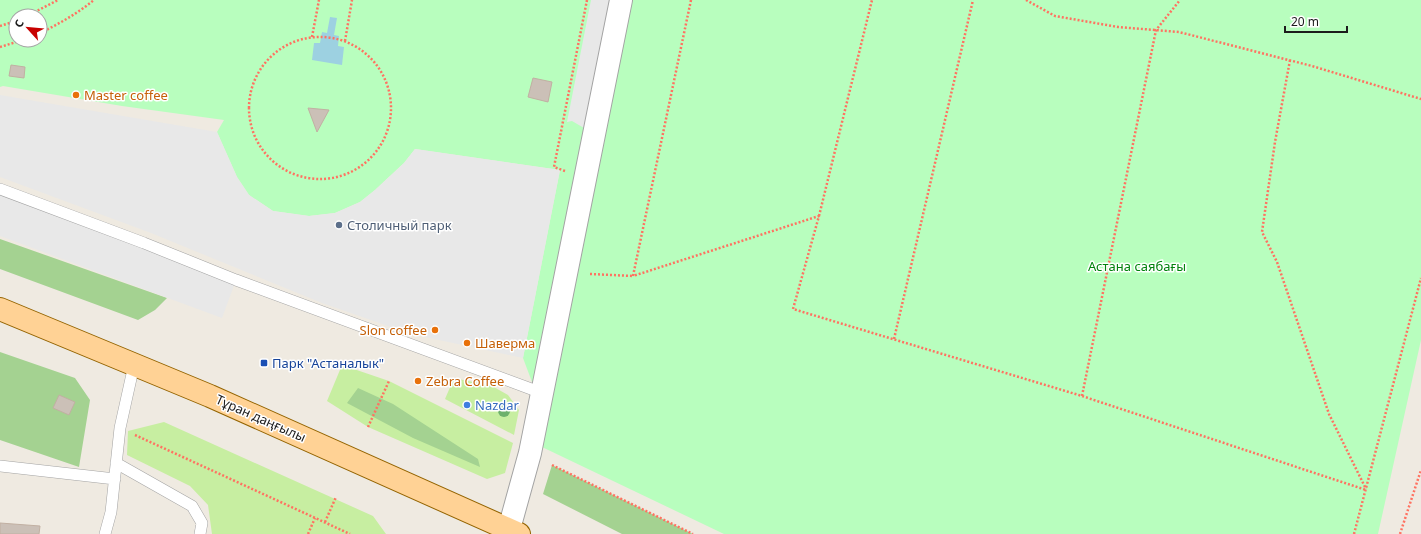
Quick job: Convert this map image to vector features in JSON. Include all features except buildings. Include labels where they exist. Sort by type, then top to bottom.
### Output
[{"type":"main road","name":"Тұран даңғылы","points":[[0,309],[210,396],[514,532]]},
{"type":"street","points":[[514,532],[621,0]]},
{"type":"lane","points":[[0,189],[144,243],[236,280],[542,393]]},
{"type":"lane","points":[[105,534],[111,512],[120,428],[134,365]]},
{"type":"lane","points":[[116,463],[192,506],[202,523],[200,534]]},
{"type":"lane","points":[[0,466],[115,478]]},
{"type":"path","points":[[43,8],[58,0]]},
{"type":"path","points":[[48,29],[84,8],[94,0]]},
{"type":"path","points":[[312,37],[319,0]]},
{"type":"path","points":[[345,41],[352,0]]},
{"type":"path","points":[[633,276],[691,0]]},
{"type":"path","points":[[872,0],[819,216],[793,309],[1082,396],[1366,490]]},
{"type":"path","points":[[894,339],[973,0]]},
{"type":"path","points":[[1026,0],[1055,16],[1118,27],[1179,32],[1312,66],[1421,100]]},
{"type":"path","points":[[1082,396],[1156,30],[1180,0]]},
{"type":"path","points":[[327,36],[345,41],[350,42],[369,55],[383,74],[391,96],[391,120],[383,142],[369,161],[349,174],[326,180],[302,178],[281,168],[263,152],[252,131],[248,108],[252,84],[263,63],[281,47],[303,38],[312,37],[327,36]]},
{"type":"path","points":[[1290,60],[1274,142],[1262,232],[1277,262],[1329,414],[1366,490]]},
{"type":"path","points":[[590,274],[633,276],[819,216]]},
{"type":"path","points":[[1354,534],[1421,278]]},
{"type":"path","points":[[368,427],[389,381]]},
{"type":"path","points":[[135,435],[350,534]]},
{"type":"path","points":[[552,465],[693,534]]},
{"type":"path","points":[[1400,534],[1420,477],[1421,470]]},
{"type":"path","points":[[326,522],[336,497]]},
{"type":"path","points":[[308,534],[315,518]]},
{"type":"green space","name":"Астана саябағы","points":[[0,0],[1421,0],[1421,340],[1378,534],[724,534],[542,447],[547,422],[523,358],[560,170],[415,149],[404,163],[360,202],[335,213],[309,216],[273,211],[249,195],[237,177],[217,132],[224,120],[122,106],[3,86],[0,87]]},
{"type":"green space","points":[[0,239],[167,298],[155,310],[138,320],[0,269]]},
{"type":"green space","points":[[0,352],[75,378],[90,400],[79,467],[0,440]]},
{"type":"green space","points":[[342,365],[389,381],[513,443],[505,473],[487,479],[368,427],[327,401]]},
{"type":"green space","points":[[454,378],[492,386],[508,395],[519,410],[514,435],[445,399]]},
{"type":"green space","points":[[358,388],[393,404],[478,459],[480,467],[413,438],[347,403]]},
{"type":"green space","points":[[164,422],[373,516],[386,534],[212,534],[208,505],[190,486],[127,455],[128,431]]},
{"type":"green space","points":[[552,465],[693,534],[622,534],[543,494]]},
{"type":"shaded area","points":[[591,0],[614,0],[584,128],[572,121],[567,122]]},
{"type":"shaded area","name":"Столичный парк","points":[[0,95],[217,132],[237,177],[249,195],[273,211],[309,216],[335,213],[360,202],[404,163],[415,149],[560,170],[523,358],[411,334],[322,303],[151,233],[0,177]]},
{"type":"shaded area","points":[[0,189],[236,280],[222,318],[0,236]]},
{"type":"water","points":[[330,17],[337,18],[334,35],[339,36],[338,46],[344,47],[342,65],[312,60],[314,43],[320,43],[322,32],[327,33]]},
{"type":"place","name":"Master coffee","points":[[76,95]]},
{"type":"place","name":"Столичный парк","points":[[339,225]]},
{"type":"place","name":"Slon coffee","points":[[435,330]]},
{"type":"place","name":"Шаверма","points":[[467,343]]},
{"type":"place","name":"Парк \"Астаналык\"","points":[[264,363]]},
{"type":"place","name":"Zebra Coffee","points":[[418,381]]},
{"type":"place","name":"Nazdar","points":[[467,405]]}]
